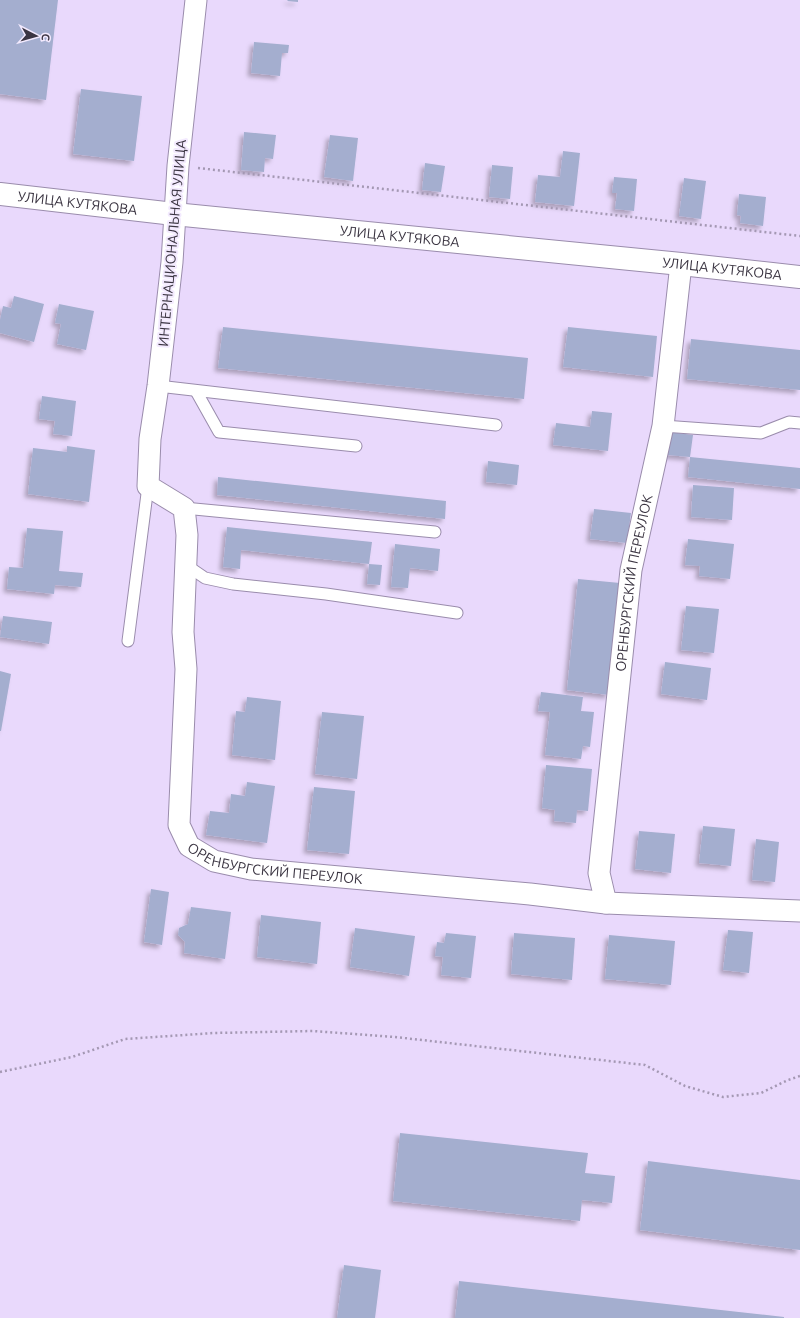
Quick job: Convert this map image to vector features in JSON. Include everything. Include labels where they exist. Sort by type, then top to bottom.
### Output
[{"type":"main road","name":"УЛИЦА КУТЯКОВА","points":[[0,194],[174,214],[800,277]]},
{"type":"street","name":"ИНТЕРНАЦИОНАЛЬНАЯ УЛИЦА","points":[[148,486],[150,439],[158,386],[172,262],[178,166],[196,0]]},
{"type":"street","name":"ОРЕНБУРГСКИЙ ПЕРЕУЛОК","points":[[606,903],[599,873],[631,570],[663,426],[681,264]]},
{"type":"street","points":[[148,486],[184,508]]},
{"type":"street","name":"ОРЕНБУРГСКИЙ ПЕРЕУЛОК","points":[[184,508],[187,535],[183,632],[186,669],[179,825],[189,846],[214,861],[251,869],[530,894],[606,903],[800,911]]},
{"type":"lane","points":[[158,386],[496,425]]},
{"type":"lane","points":[[196,391],[219,432],[356,446]]},
{"type":"lane","points":[[663,426],[761,433],[789,422],[800,423]]},
{"type":"lane","points":[[128,641],[148,486]]},
{"type":"lane","points":[[184,508],[435,532]]},
{"type":"lane","points":[[186,565],[205,578],[233,584],[326,594],[457,613]]},
{"type":"path","points":[[178,166],[800,236]]},
{"type":"path","points":[[0,1072],[72,1057],[125,1039],[214,1032],[313,1031],[395,1038],[645,1065],[685,1086],[723,1097],[761,1093],[800,1076]]},
{"type":"building","points":[[0,0],[58,0],[46,100],[0,94]]},
{"type":"building","points":[[298,0],[298,2],[287,1]]},
{"type":"building","points":[[254,42],[289,45],[288,53],[282,53],[280,76],[251,73]]},
{"type":"building","points":[[81,89],[142,96],[134,161],[73,154]]},
{"type":"building","points":[[244,132],[276,135],[273,159],[265,158],[264,172],[241,170]]},
{"type":"building","points":[[330,135],[358,138],[353,181],[324,177]]},
{"type":"building","points":[[563,151],[580,153],[574,206],[535,202],[538,175],[560,177]]},
{"type":"building","points":[[425,163],[445,166],[441,192],[422,190]]},
{"type":"building","points":[[492,165],[513,167],[510,199],[489,197]]},
{"type":"building","points":[[614,177],[637,179],[634,211],[615,209],[617,193],[612,193]]},
{"type":"building","points":[[684,178],[706,181],[701,219],[679,216]]},
{"type":"building","points":[[739,194],[766,197],[763,226],[740,223],[741,216],[737,215]]},
{"type":"building","points":[[14,296],[44,304],[34,342],[0,333],[0,320],[3,306],[11,308]]},
{"type":"building","points":[[59,304],[94,311],[86,350],[57,344],[61,324],[55,323]]},
{"type":"building","points":[[223,327],[528,358],[524,399],[218,368]]},
{"type":"building","points":[[568,327],[657,336],[653,377],[563,367]]},
{"type":"building","points":[[691,339],[800,350],[800,390],[687,379]]},
{"type":"building","points":[[42,396],[76,401],[72,436],[53,434],[55,421],[39,419]]},
{"type":"building","points":[[592,411],[612,413],[608,451],[553,445],[556,423],[590,427]]},
{"type":"building","points":[[670,432],[693,435],[690,457],[668,455]]},
{"type":"building","points":[[67,446],[95,450],[89,502],[28,494],[33,448],[67,452]]},
{"type":"building","points":[[690,457],[800,468],[800,489],[688,477]]},
{"type":"building","points":[[488,461],[519,465],[517,485],[486,482]]},
{"type":"building","points":[[218,477],[446,501],[445,519],[217,495]]},
{"type":"building","points":[[693,485],[734,488],[732,520],[691,517]]},
{"type":"building","points":[[594,509],[631,513],[627,543],[590,539]]},
{"type":"building","points":[[227,527],[372,542],[369,564],[241,550],[240,569],[223,567]]},
{"type":"building","points":[[27,528],[63,531],[59,571],[83,573],[81,587],[55,585],[54,594],[7,589],[9,567],[23,568]]},
{"type":"building","points":[[688,539],[734,544],[730,579],[699,576],[700,566],[685,565]]},
{"type":"building","points":[[395,544],[440,549],[438,571],[410,568],[408,588],[391,587]]},
{"type":"building","points":[[369,564],[382,565],[380,585],[367,584]]},
{"type":"building","points":[[578,579],[620,583],[609,695],[567,690]]},
{"type":"building","points":[[686,606],[719,609],[714,653],[681,650]]},
{"type":"building","points":[[3,616],[52,622],[49,644],[0,637]]},
{"type":"building","points":[[665,662],[711,668],[707,700],[661,694]]},
{"type":"building","points":[[0,671],[11,674],[1,731],[0,731]]},
{"type":"building","points":[[541,692],[583,697],[581,711],[594,712],[590,747],[583,746],[581,759],[545,755],[550,712],[538,711]]},
{"type":"building","points":[[247,697],[281,701],[275,760],[232,755],[236,711],[245,712]]},
{"type":"building","points":[[322,712],[364,716],[357,779],[315,774]]},
{"type":"building","points":[[546,765],[592,769],[588,811],[577,810],[576,823],[554,821],[555,810],[542,808]]},
{"type":"building","points":[[247,782],[275,786],[267,843],[206,835],[210,811],[229,813],[231,794],[245,796]]},
{"type":"building","points":[[314,787],[355,791],[349,854],[307,850]]},
{"type":"building","points":[[703,826],[735,829],[731,866],[699,863]]},
{"type":"building","points":[[639,831],[675,834],[671,873],[635,869]]},
{"type":"building","points":[[756,839],[779,842],[775,882],[752,880]]},
{"type":"building","points":[[151,889],[169,892],[162,945],[144,942]]},
{"type":"building","points":[[191,907],[231,912],[225,959],[184,953],[185,942],[178,935],[179,928],[188,924]]},
{"type":"building","points":[[261,915],[321,922],[317,964],[257,957]]},
{"type":"building","points":[[355,928],[415,936],[409,976],[350,967]]},
{"type":"building","points":[[728,930],[753,932],[749,973],[723,970]]},
{"type":"building","points":[[446,933],[476,936],[471,978],[441,975],[443,957],[435,956],[437,942],[444,943]]},
{"type":"building","points":[[514,933],[575,938],[572,980],[511,974]]},
{"type":"building","points":[[609,935],[675,941],[671,985],[605,979]]},
{"type":"building","points":[[400,1133],[588,1153],[585,1173],[615,1176],[612,1203],[582,1200],[580,1221],[393,1201]]},
{"type":"building","points":[[648,1161],[800,1180],[800,1250],[640,1230]]},
{"type":"building","points":[[344,1265],[381,1270],[375,1318],[337,1318]]},
{"type":"building","points":[[459,1281],[784,1317],[784,1318],[455,1318]]}]
